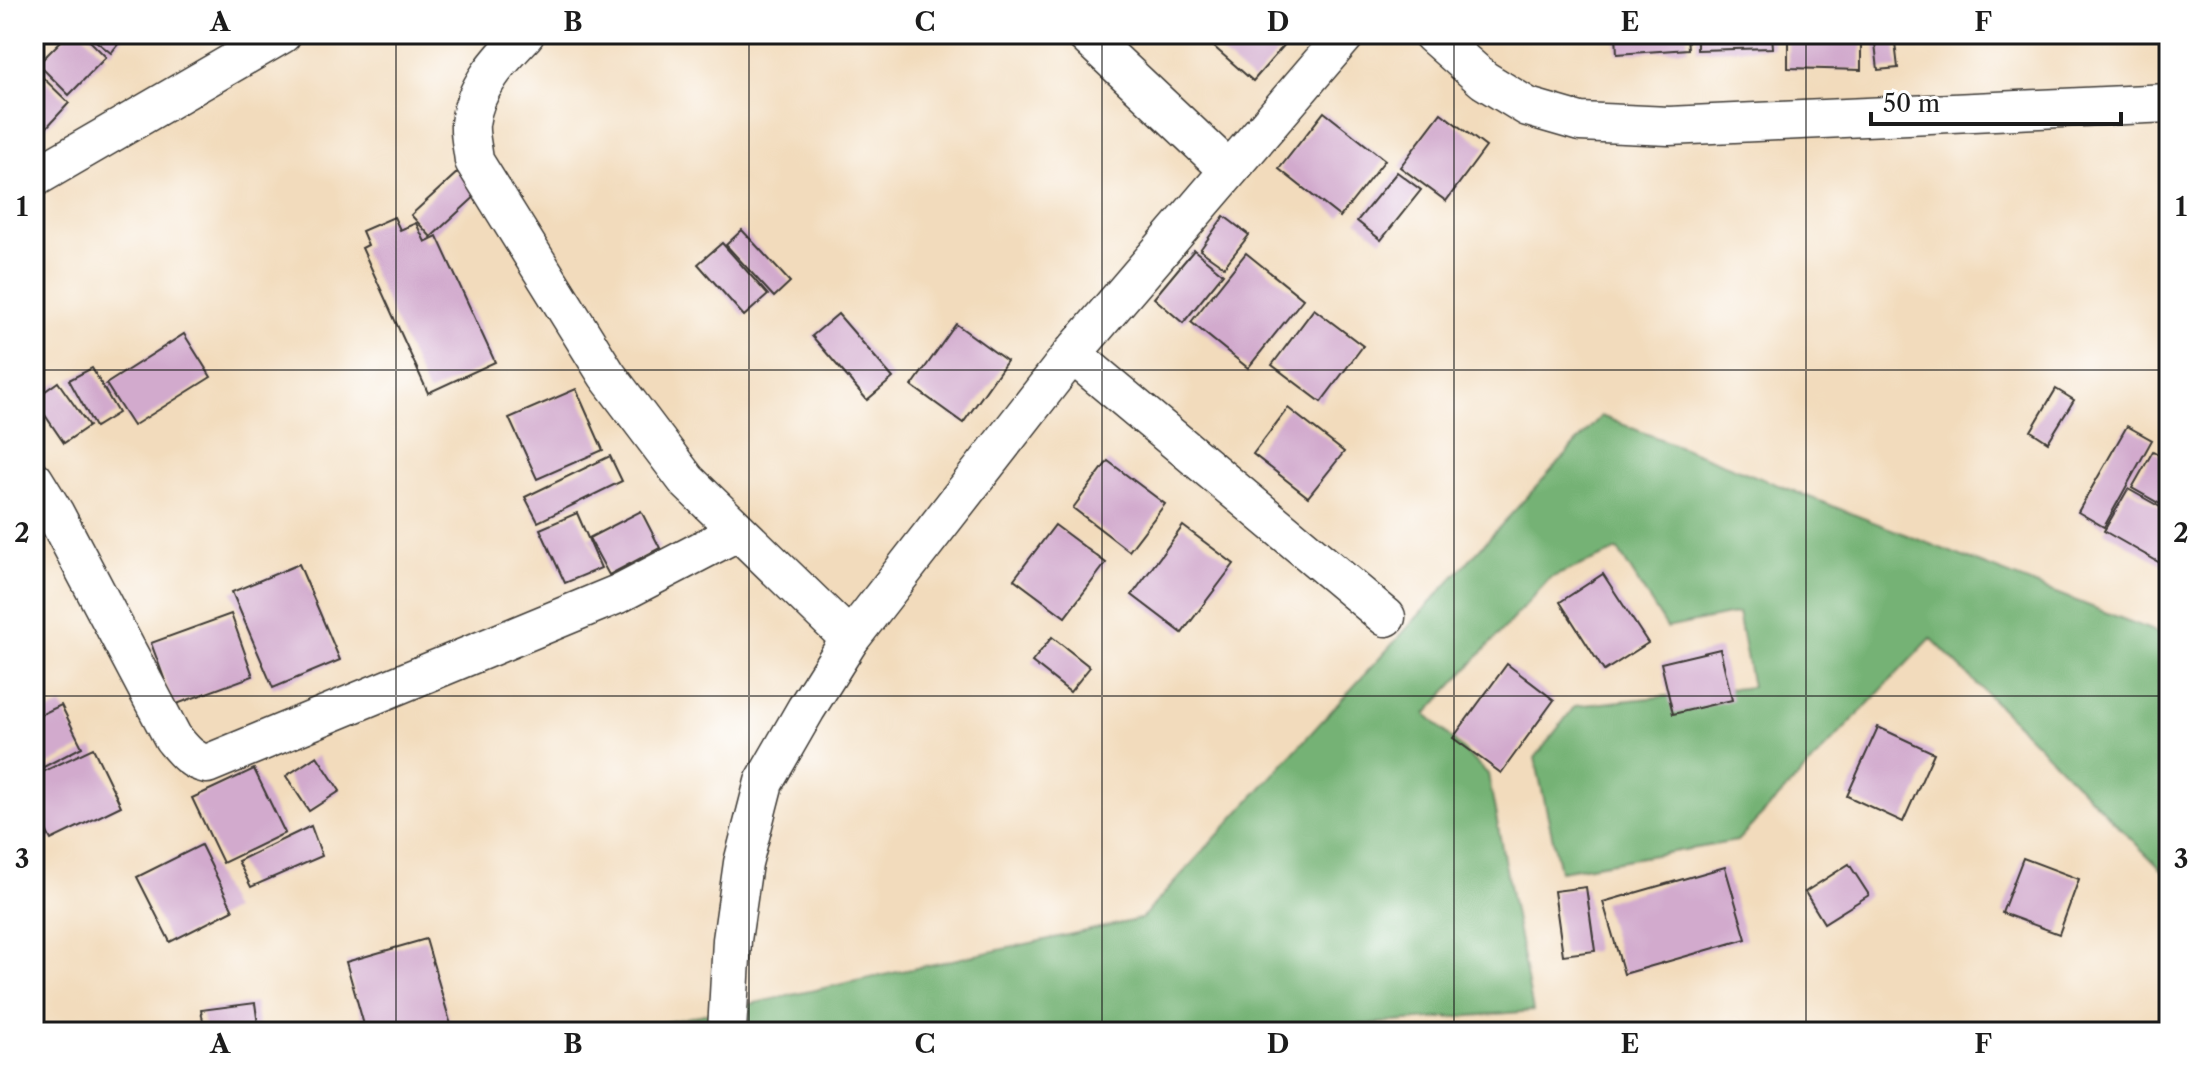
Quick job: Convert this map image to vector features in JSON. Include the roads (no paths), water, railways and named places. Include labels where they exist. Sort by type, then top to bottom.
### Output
[{"type":"street","points":[[38,166],[282,34]]},
{"type":"street","points":[[525,34],[501,59],[480,90],[470,124],[474,161],[607,375],[687,481],[850,639]]},
{"type":"street","points":[[1085,34],[1229,170]]},
{"type":"street","points":[[727,1032],[732,940],[743,863],[764,782],[850,639],[1072,354],[1346,34]]},
{"type":"street","points":[[1432,34],[1484,80],[1528,107],[1580,122],[1669,126],[2169,103]]},
{"type":"street","points":[[1072,354],[1386,617]]},
{"type":"street","points":[[34,480],[45,518],[173,738],[185,754],[207,764],[618,594],[737,532]]}]
